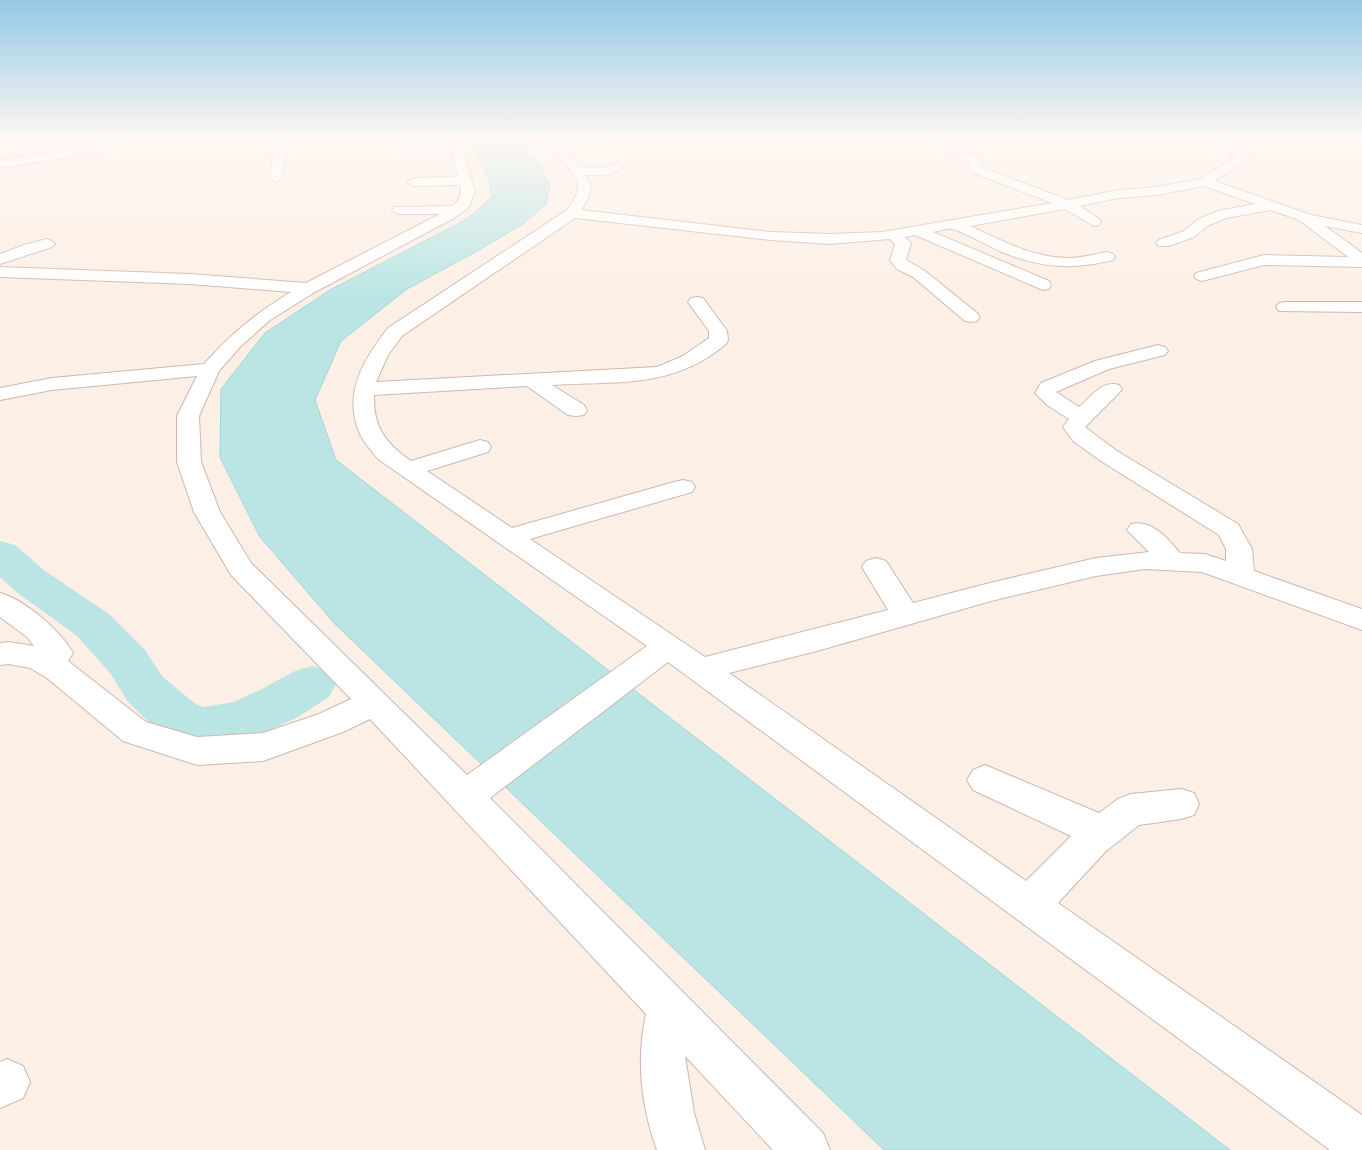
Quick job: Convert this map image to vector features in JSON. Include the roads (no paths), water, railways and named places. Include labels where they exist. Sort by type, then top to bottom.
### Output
[{"type":"street","points":[[388,230],[408,221],[455,210],[464,204],[468,193]]},
{"type":"street","points":[[584,193],[582,200],[572,213],[395,332],[372,362],[364,389],[363,413],[370,434],[386,454],[701,669],[1362,1144]]},
{"type":"street","points":[[1035,193],[1064,204],[1094,222]]},
{"type":"street","points":[[898,238],[916,230],[1137,193]]},
{"type":"street","points":[[1246,193],[1273,206],[1304,217],[1362,229]]},
{"type":"street","points":[[1164,243],[1189,234],[1202,223],[1223,214],[1273,206]]},
{"type":"street","points":[[572,213],[793,237],[898,238],[940,254]]},
{"type":"street","points":[[725,230],[731,213]]},
{"type":"street","points":[[1304,217],[1362,261]]},
{"type":"street","points":[[788,220],[793,237]]},
{"type":"street","points":[[408,221],[264,316],[234,342],[210,369],[188,416],[188,462],[207,512],[241,570],[374,702],[806,1150]]},
{"type":"street","points":[[953,224],[997,244],[1050,261],[1068,263],[1107,257]]},
{"type":"street","points":[[916,230],[1043,285]]},
{"type":"street","points":[[898,238],[898,260],[902,266],[919,274],[971,317]]},
{"type":"street","points":[[0,259],[29,248],[47,244]]},
{"type":"street","points":[[1346,247],[1362,245]]},
{"type":"street","points":[[1202,276],[1264,260],[1362,261]]},
{"type":"street","points":[[0,272],[190,279],[309,288]]},
{"type":"street","points":[[364,389],[658,373],[698,358],[719,340],[718,331],[697,302]]},
{"type":"street","points":[[1285,307],[1362,307]]},
{"type":"street","points":[[1081,417],[1054,401],[1045,393],[1048,387],[1102,365],[1158,351]]},
{"type":"street","points":[[0,394],[52,384],[210,369]]},
{"type":"street","points":[[531,380],[576,410]]},
{"type":"street","points":[[1112,389],[1081,417],[1074,427],[1080,436],[1229,530],[1240,550],[1241,577]]},
{"type":"street","points":[[408,468],[480,447]]},
{"type":"street","points":[[508,537],[683,487]]},
{"type":"street","points":[[1140,530],[1161,548],[1172,561]]},
{"type":"street","points":[[701,669],[753,657],[990,592],[1096,567],[1145,560],[1205,563],[1362,620]]},
{"type":"street","points":[[876,567],[906,615]]},
{"type":"street","points":[[0,603],[37,630],[58,653],[49,665]]},
{"type":"street","points":[[464,797],[668,646]]},
{"type":"street","points":[[0,654],[9,653],[38,658],[135,732],[197,751],[263,747],[331,723],[374,702]]},
{"type":"street","points":[[985,780],[1065,817],[1103,831]]},
{"type":"street","points":[[1029,905],[1093,839],[1131,810],[1181,804]]},
{"type":"street","points":[[669,1008],[662,1045],[666,1092],[676,1140],[681,1150]]},
{"type":"water","points":[[491,193],[548,193],[546,204],[523,224],[407,289],[341,341],[315,400],[336,460],[1230,1150],[884,1150],[335,624],[260,537],[220,457],[221,389],[265,333],[330,290],[467,219],[492,197]]},
{"type":"waterway","points":[[0,554],[30,581],[93,625],[128,662],[145,689],[176,717],[202,727],[241,721],[280,703],[312,684]]}]
